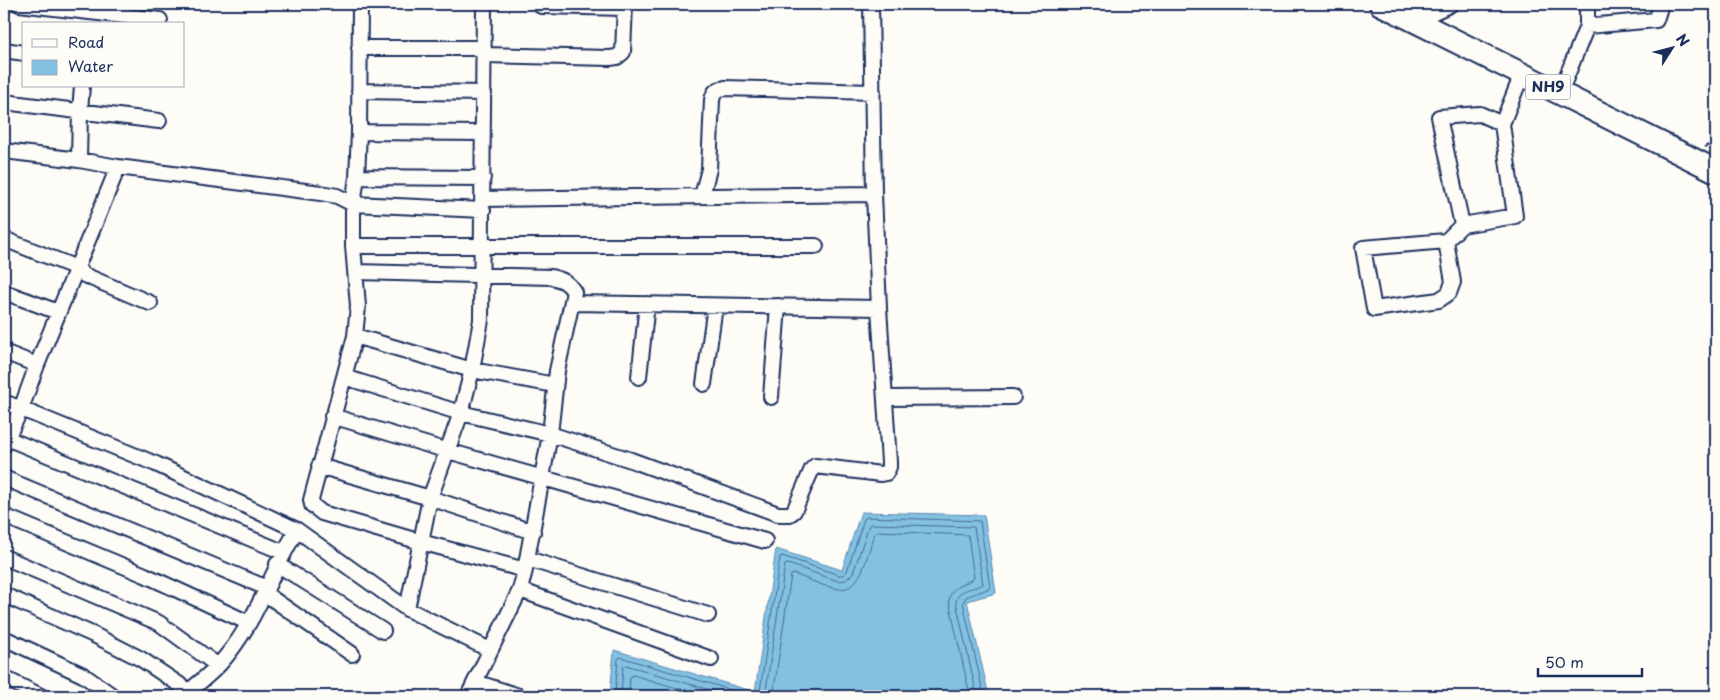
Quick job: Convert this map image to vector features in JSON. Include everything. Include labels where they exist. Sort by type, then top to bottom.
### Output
[{"type":"highway","name":"NH9","points":[[1381,4],[1716,170]]},
{"type":"street","points":[[19,4],[160,20]]},
{"type":"street","points":[[360,4],[358,177],[353,204],[353,246],[358,306],[355,336],[311,500],[316,510],[421,542],[526,565],[708,615]]},
{"type":"street","points":[[407,609],[430,498],[461,413],[472,370],[481,320],[483,275],[484,4]]},
{"type":"street","points":[[344,377],[461,413],[550,434],[632,460],[785,515],[794,511],[815,466],[886,473],[889,462],[874,194],[871,4]]},
{"type":"street","points":[[1415,21],[1451,4]]},
{"type":"street","points":[[1560,93],[1587,26],[1587,4]]},
{"type":"street","points":[[1587,26],[1656,20],[1660,4]]},
{"type":"street","points":[[359,48],[617,57],[623,52],[625,6],[541,6]]},
{"type":"street","points":[[4,50],[22,53]]},
{"type":"street","points":[[1446,241],[1453,282],[1449,293],[1439,300],[1374,309],[1363,248],[1446,241],[1462,225],[1515,216],[1502,124],[1522,74]]},
{"type":"street","points":[[79,160],[82,88]]},
{"type":"street","points":[[702,196],[709,169],[712,100],[716,90],[725,88],[873,92]]},
{"type":"street","points":[[359,91],[484,93]]},
{"type":"street","points":[[4,102],[158,121]]},
{"type":"street","points":[[1462,225],[1439,117],[1480,114],[1502,124]]},
{"type":"street","points":[[359,132],[483,133]]},
{"type":"street","points":[[4,151],[337,196],[353,204],[483,204],[702,196],[874,194]]},
{"type":"street","points":[[118,167],[58,312],[21,409],[5,440],[280,558],[383,632]]},
{"type":"street","points":[[358,177],[483,178]]},
{"type":"street","points":[[4,239],[77,268],[84,275],[150,303]]},
{"type":"street","points":[[353,246],[816,246]]},
{"type":"street","points":[[356,272],[551,277],[570,284],[574,292],[554,385],[550,434],[543,477],[520,590],[468,696]]},
{"type":"street","points":[[4,292],[58,312]]},
{"type":"street","points":[[573,303],[879,308]]},
{"type":"street","points":[[639,377],[647,304]]},
{"type":"street","points":[[704,384],[715,306]]},
{"type":"street","points":[[771,397],[778,306]]},
{"type":"street","points":[[355,336],[472,370],[554,385]]},
{"type":"street","points":[[4,352],[37,365]]},
{"type":"street","points":[[886,398],[1013,397]]},
{"type":"street","points":[[4,402],[156,464],[297,530],[407,609],[490,650]]},
{"type":"street","points":[[332,416],[704,525],[765,541]]},
{"type":"street","points":[[319,466],[430,498],[533,532]]},
{"type":"street","points":[[4,478],[265,590],[352,654]]},
{"type":"street","points":[[4,516],[145,576],[249,624]]},
{"type":"street","points":[[4,595],[94,635],[133,655],[186,694],[228,655],[249,624],[280,558],[297,530]]},
{"type":"street","points":[[4,558],[159,624],[217,665]]},
{"type":"street","points":[[520,590],[711,659]]},
{"type":"street","points":[[4,638],[84,675],[113,696]]},
{"type":"street","points":[[4,678],[41,696]]},
{"type":"street","points":[[475,682],[520,696]]},
{"type":"water","points":[[861,512],[984,515],[996,593],[967,601],[989,696],[610,696],[614,650],[755,692],[776,549],[842,570]]}]
